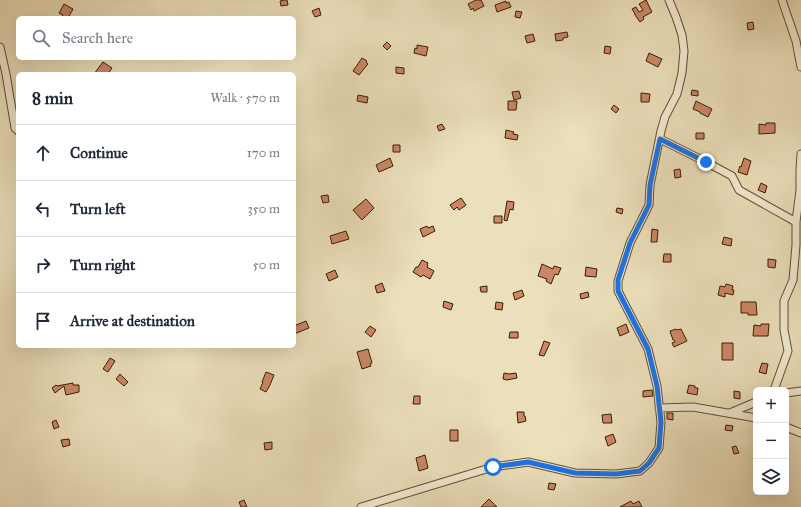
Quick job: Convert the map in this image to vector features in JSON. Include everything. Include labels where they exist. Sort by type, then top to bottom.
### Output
[{"type":"street","points":[[361,507],[493,467],[528,462],[575,473],[616,474],[640,471],[649,463],[659,448],[661,422],[657,386],[648,349],[618,291],[618,280],[630,243],[649,205],[650,185],[665,117],[677,94],[682,73],[684,51],[682,35],[669,0]]},
{"type":"street","points":[[782,0],[796,41],[801,67]]},
{"type":"street","points":[[0,47],[16,129]]},
{"type":"street","points":[[660,139],[732,176],[739,190],[796,222]]},
{"type":"street","points":[[775,387],[788,351],[784,330],[784,301],[793,280],[796,222],[800,190],[801,154]]},
{"type":"street","points":[[789,393],[801,391]]},
{"type":"street","points":[[730,413],[753,403]]},
{"type":"street","points":[[659,408],[693,407],[753,417]]},
{"type":"street","points":[[789,428],[801,433]]},
{"type":"building","points":[[287,0],[288,5],[281,6],[280,1]]},
{"type":"building","points":[[476,0],[481,0],[484,6],[474,11],[473,8],[471,10],[468,4]]},
{"type":"building","points":[[646,0],[652,12],[643,17],[644,19],[640,22],[632,9],[636,7],[639,12],[643,10],[639,4]]},
{"type":"building","points":[[506,1],[506,3],[509,2],[511,7],[497,12],[495,5]]},
{"type":"building","points":[[64,4],[73,9],[69,16],[62,16],[63,15],[59,13]]},
{"type":"building","points":[[319,8],[321,15],[315,17],[312,11]]},
{"type":"building","points":[[516,11],[522,12],[520,18],[515,17]]},
{"type":"building","points":[[753,22],[754,29],[748,30],[747,23]]},
{"type":"building","points":[[567,32],[568,37],[563,38],[563,40],[556,41],[555,34]]},
{"type":"building","points":[[533,34],[535,41],[527,43],[525,36]]},
{"type":"building","points":[[387,42],[391,46],[387,50],[383,46]]},
{"type":"building","points":[[417,45],[428,47],[426,56],[414,53],[415,48],[417,49]]},
{"type":"building","points":[[605,46],[611,47],[610,54],[604,53]]},
{"type":"building","points":[[649,53],[662,59],[658,67],[646,61]]},
{"type":"building","points":[[362,58],[367,61],[366,62],[368,64],[359,75],[353,71]]},
{"type":"building","points":[[103,62],[112,68],[109,72],[96,72]]},
{"type":"building","points":[[396,67],[404,68],[404,74],[396,73]]},
{"type":"building","points":[[692,90],[698,91],[698,96],[691,95]]},
{"type":"building","points":[[519,91],[521,98],[514,100],[512,92]]},
{"type":"building","points":[[641,93],[650,94],[649,102],[641,102]]},
{"type":"building","points":[[358,95],[368,97],[367,103],[357,101]]},
{"type":"building","points":[[508,101],[517,101],[516,110],[508,110]]},
{"type":"building","points":[[696,101],[712,109],[708,117],[693,109]]},
{"type":"building","points":[[614,105],[619,109],[616,113],[611,109]]},
{"type":"building","points":[[766,123],[775,123],[775,133],[759,134],[759,124],[766,125]]},
{"type":"building","points":[[442,124],[445,129],[439,131],[437,126]]},
{"type":"building","points":[[506,130],[514,132],[513,134],[518,135],[517,140],[505,138]]},
{"type":"building","points":[[696,133],[704,133],[704,139],[696,139]]},
{"type":"building","points":[[393,145],[400,145],[400,152],[393,152]]},
{"type":"building","points":[[390,158],[393,166],[379,172],[376,165]]},
{"type":"building","points":[[744,158],[751,161],[747,175],[738,172]]},
{"type":"building","points":[[680,169],[681,177],[675,178],[674,170]]},
{"type":"building","points":[[761,183],[767,186],[765,193],[758,190]]},
{"type":"building","points":[[328,195],[329,202],[323,203],[321,196]]},
{"type":"building","points":[[461,198],[466,205],[459,210],[457,207],[454,210],[450,205]]},
{"type":"building","points":[[366,199],[374,208],[362,220],[353,210]]},
{"type":"building","points":[[507,201],[514,202],[513,210],[510,209],[507,221],[504,220]]},
{"type":"building","points":[[617,208],[623,209],[622,214],[616,212]]},
{"type":"building","points":[[494,216],[502,216],[502,223],[494,223]]},
{"type":"building","points":[[427,226],[428,228],[433,226],[435,231],[423,237],[420,229]]},
{"type":"building","points":[[652,229],[658,230],[657,242],[651,242]]},
{"type":"building","points":[[346,231],[349,239],[332,244],[330,236]]},
{"type":"building","points":[[724,237],[732,239],[731,246],[722,244]]},
{"type":"building","points":[[664,254],[671,254],[671,262],[663,262]]},
{"type":"building","points":[[768,259],[776,260],[775,268],[768,267]]},
{"type":"building","points":[[422,260],[428,263],[427,267],[434,271],[430,279],[423,275],[421,277],[413,272]]},
{"type":"building","points":[[542,264],[553,269],[554,266],[561,268],[558,275],[555,274],[551,284],[546,281],[547,279],[538,276]]},
{"type":"building","points":[[586,267],[597,269],[596,277],[585,276]]},
{"type":"building","points":[[335,270],[338,277],[329,281],[326,274]]},
{"type":"building","points":[[382,283],[385,291],[377,293],[375,286]]},
{"type":"building","points":[[726,284],[733,286],[733,295],[725,293],[725,297],[718,295],[720,286],[725,287]]},
{"type":"building","points":[[487,286],[487,292],[481,292],[480,287]]},
{"type":"building","points":[[522,290],[524,296],[515,300],[513,293]]},
{"type":"building","points":[[588,292],[589,297],[581,299],[580,294]]},
{"type":"building","points":[[444,301],[453,304],[451,310],[443,307]]},
{"type":"building","points":[[496,302],[503,303],[502,310],[495,309]]},
{"type":"building","points":[[741,302],[756,302],[757,315],[741,313]]},
{"type":"building","points":[[306,321],[309,328],[296,333],[296,325]]},
{"type":"building","points":[[626,324],[629,332],[620,336],[617,328]]},
{"type":"building","points":[[761,324],[769,324],[768,336],[753,336],[754,325],[761,326]]},
{"type":"building","points":[[370,326],[376,330],[371,337],[365,332]]},
{"type":"building","points":[[681,329],[687,341],[674,347],[672,343],[675,342],[670,331]]},
{"type":"building","points":[[510,332],[518,332],[518,338],[509,338]]},
{"type":"building","points":[[544,341],[550,343],[544,356],[539,355]]},
{"type":"building","points":[[722,343],[733,343],[733,360],[722,360]]},
{"type":"building","points":[[368,349],[372,363],[370,364],[371,366],[362,369],[357,352]]},
{"type":"building","points":[[110,358],[115,361],[108,372],[103,369]]},
{"type":"building","points":[[762,363],[768,364],[766,374],[759,372]]},
{"type":"building","points":[[266,372],[274,375],[266,392],[260,389]]},
{"type":"building","points":[[504,373],[516,373],[517,378],[507,380],[503,379]]},
{"type":"building","points":[[120,374],[128,382],[124,386],[116,379]]},
{"type":"building","points":[[73,383],[73,385],[79,385],[79,392],[66,395],[64,386],[55,393],[52,388],[56,385]]},
{"type":"building","points":[[689,385],[698,388],[697,395],[687,393]]},
{"type":"building","points":[[652,390],[653,396],[643,397],[643,391]]},
{"type":"building","points":[[734,391],[740,392],[740,399],[734,398]]},
{"type":"building","points":[[414,396],[420,396],[420,404],[413,404]]},
{"type":"building","points":[[517,412],[524,412],[526,421],[518,423]]},
{"type":"building","points":[[667,413],[673,413],[673,420],[667,419]]},
{"type":"building","points":[[611,414],[612,423],[603,423],[602,415]]},
{"type":"building","points":[[56,420],[59,427],[54,429],[52,422]]},
{"type":"building","points":[[726,425],[733,426],[732,431],[725,430]]},
{"type":"building","points":[[450,430],[458,430],[458,441],[450,441]]},
{"type":"building","points":[[613,434],[616,442],[608,446],[605,437]]},
{"type":"building","points":[[69,439],[70,445],[63,447],[61,440]]},
{"type":"building","points":[[272,442],[272,449],[265,450],[264,443]]},
{"type":"building","points":[[736,446],[739,453],[734,454],[732,447]]},
{"type":"building","points":[[425,455],[428,468],[419,471],[416,458]]},
{"type":"building","points":[[549,483],[556,484],[554,490],[548,489]]},
{"type":"building","points":[[489,499],[497,507],[481,507]]},
{"type":"building","points":[[244,500],[247,507],[241,507],[239,502]]},
{"type":"building","points":[[631,501],[633,504],[639,501],[642,507],[620,507]]},
{"type":"route","points":[[493,467],[528,462],[575,473],[616,474],[640,471],[649,463],[659,448],[661,422],[657,386],[648,349],[618,291],[618,280],[630,243],[649,205],[650,185],[660,139],[706,162]]}]
